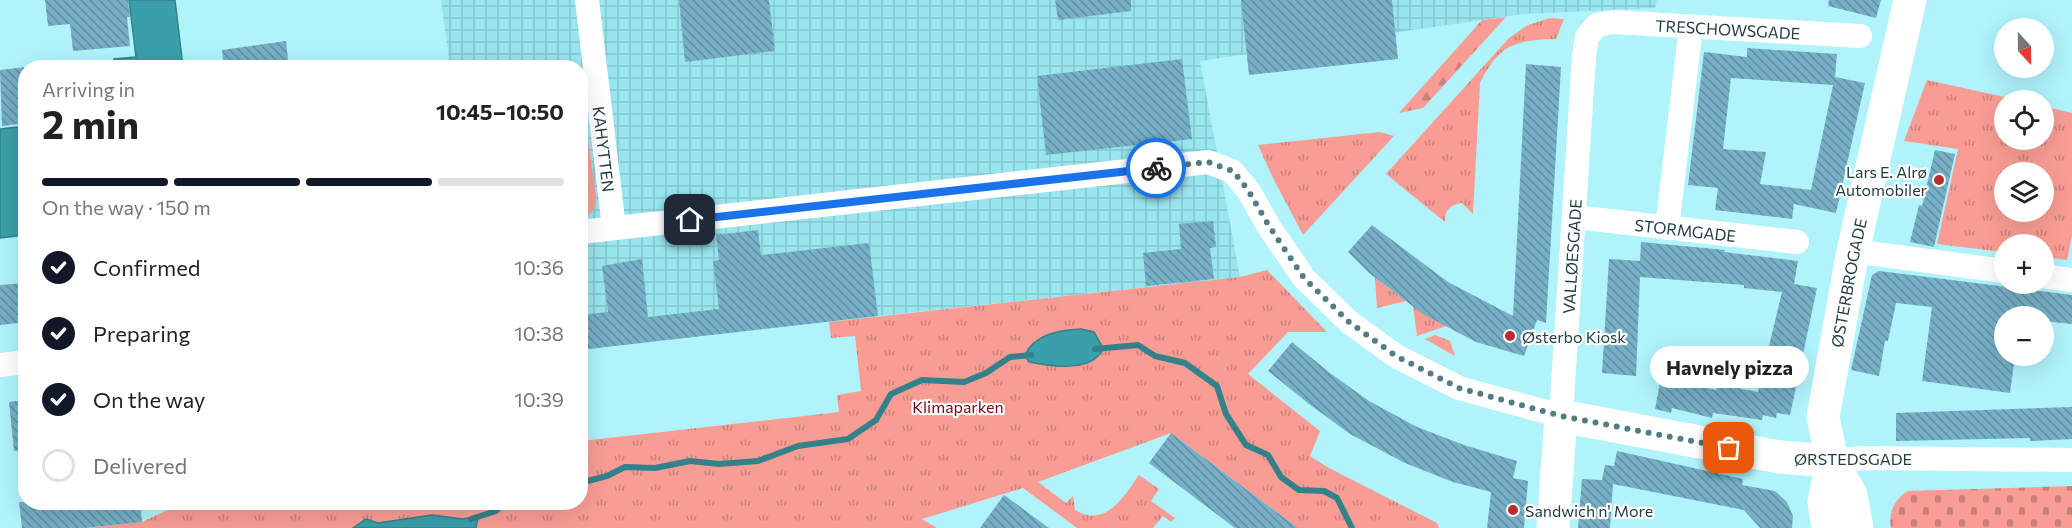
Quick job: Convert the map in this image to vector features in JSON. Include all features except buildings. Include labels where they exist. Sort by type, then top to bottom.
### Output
[{"type":"main road","name":"ØSTERBROGADE","points":[[1857,528],[1851,495],[1832,461],[1823,417],[1853,251],[1910,0]]},
{"type":"main road","name":"ØRSTEDSGADE","points":[[1561,416],[1767,455],[1832,461]]},
{"type":"main road","name":"VALLØESGADE","points":[[1553,528],[1561,416]]},
{"type":"main road","name":"ØSTERBROGADE","points":[[1828,528],[1824,502],[1832,461]]},
{"type":"street","name":"KAHYTTEN","points":[[587,0],[614,228]]},
{"type":"street","name":"TRESCHOWSGADE","points":[[1598,25],[1613,22],[1860,36]]},
{"type":"street","name":"VALLØESGADE","points":[[1561,416],[1584,56],[1587,37],[1598,25]]},
{"type":"street","points":[[1667,228],[1691,27]]},
{"type":"street","name":"ØRSTEDSGADE","points":[[614,228],[1208,162],[1233,171],[1248,190],[1304,278],[1349,322],[1396,356],[1459,388],[1561,416]]},
{"type":"street","name":"STORMGADE","points":[[1575,217],[1797,242]]},
{"type":"street","points":[[588,231],[614,228]]},
{"type":"street","points":[[1853,251],[1994,270]]},
{"type":"street","points":[[2054,278],[2072,280]]},
{"type":"street","points":[[0,365],[18,363]]},
{"type":"street","name":"ØRSTEDSGADE","points":[[1832,461],[1863,458],[2072,460]]},
{"type":"shaded area","points":[[129,0],[175,0],[182,60],[114,59],[136,57]]},
{"type":"shaded area","points":[[441,0],[1657,0],[1655,8],[1523,14],[1200,61],[1240,277],[588,347],[588,60],[449,60]]},
{"type":"shaded area","points":[[18,127],[18,236],[0,238],[0,129]]},
{"type":"shaded area","points":[[1081,329],[1094,332],[1103,348],[1098,356],[1090,361],[1070,366],[1048,365],[1029,362],[1025,355],[1035,342],[1049,334]]},
{"type":"shaded area","points":[[432,515],[463,519],[478,516],[476,528],[353,528],[366,519],[378,523]]},
{"type":"green space","points":[[1506,17],[1423,108],[1399,113],[1482,20]]},
{"type":"green space","points":[[1550,18],[1564,19],[1556,39],[1530,41],[1510,47],[1494,60],[1480,83],[1473,214],[1462,203],[1451,206],[1447,211],[1445,222],[1386,174],[1509,38],[1528,25]]},
{"type":"green space","points":[[1927,80],[1994,95],[1994,150],[2054,150],[2054,109],[2072,113],[2072,236],[2067,260],[2054,258],[2054,234],[1994,234],[1994,251],[1937,244],[1958,149],[1904,141]]},
{"type":"green space","points":[[1380,132],[1394,136],[1303,235],[1258,145]]},
{"type":"green space","points":[[588,139],[596,196],[593,210],[588,215]]},
{"type":"green space","name":"Klimaparken","points":[[1267,270],[1327,332],[1288,332],[1248,374],[1320,431],[1310,456],[1437,523],[1439,528],[1298,528],[1171,433],[1038,482],[1066,503],[1073,496],[1075,510],[1086,515],[1095,515],[1104,513],[1120,501],[1139,475],[1159,489],[1151,501],[1175,518],[1171,522],[1163,516],[1153,528],[1077,528],[1023,488],[922,519],[937,528],[85,528],[142,522],[168,510],[588,510],[588,440],[839,412],[837,395],[861,391],[855,336],[831,338],[829,322],[1240,277]]},
{"type":"green space","points":[[1375,278],[1406,301],[1377,308]]},
{"type":"green space","points":[[1413,306],[1446,326],[1417,336]]},
{"type":"green space","points":[[1435,335],[1450,341],[1455,356],[1425,339]]},
{"type":"green space","points":[[2072,486],[2072,528],[1891,528],[1894,506],[1899,498],[1908,491]]},
{"type":"waterway","points":[[1095,349],[1138,345],[1155,356],[1185,363],[1217,386],[1226,414],[1246,445],[1268,455],[1281,477],[1299,490],[1324,491],[1337,498],[1352,528]]},
{"type":"waterway","points":[[588,481],[607,476],[625,467],[655,468],[690,461],[719,464],[758,461],[798,446],[848,439],[876,420],[891,394],[922,380],[964,382],[986,373],[1010,357],[1031,355]]},
{"type":"waterway","points":[[471,519],[497,510]]},
{"type":"way so far","points":[[1156,168],[1208,162],[1233,171],[1248,190],[1304,278],[1349,322],[1396,356],[1459,388],[1561,416],[1729,448]]},
{"type":"place","name":"Lars E. Alrø Automobiler","points":[[1939,180]]},
{"type":"place","name":"Østerbo Kiosk","points":[[1510,336]]},
{"type":"place","name":"Havnely pizza","points":[[1729,448]]},
{"type":"place","name":"Sandwich n' More","points":[[1513,510]]},
{"type":"route","points":[[690,220],[1156,168]]}]
